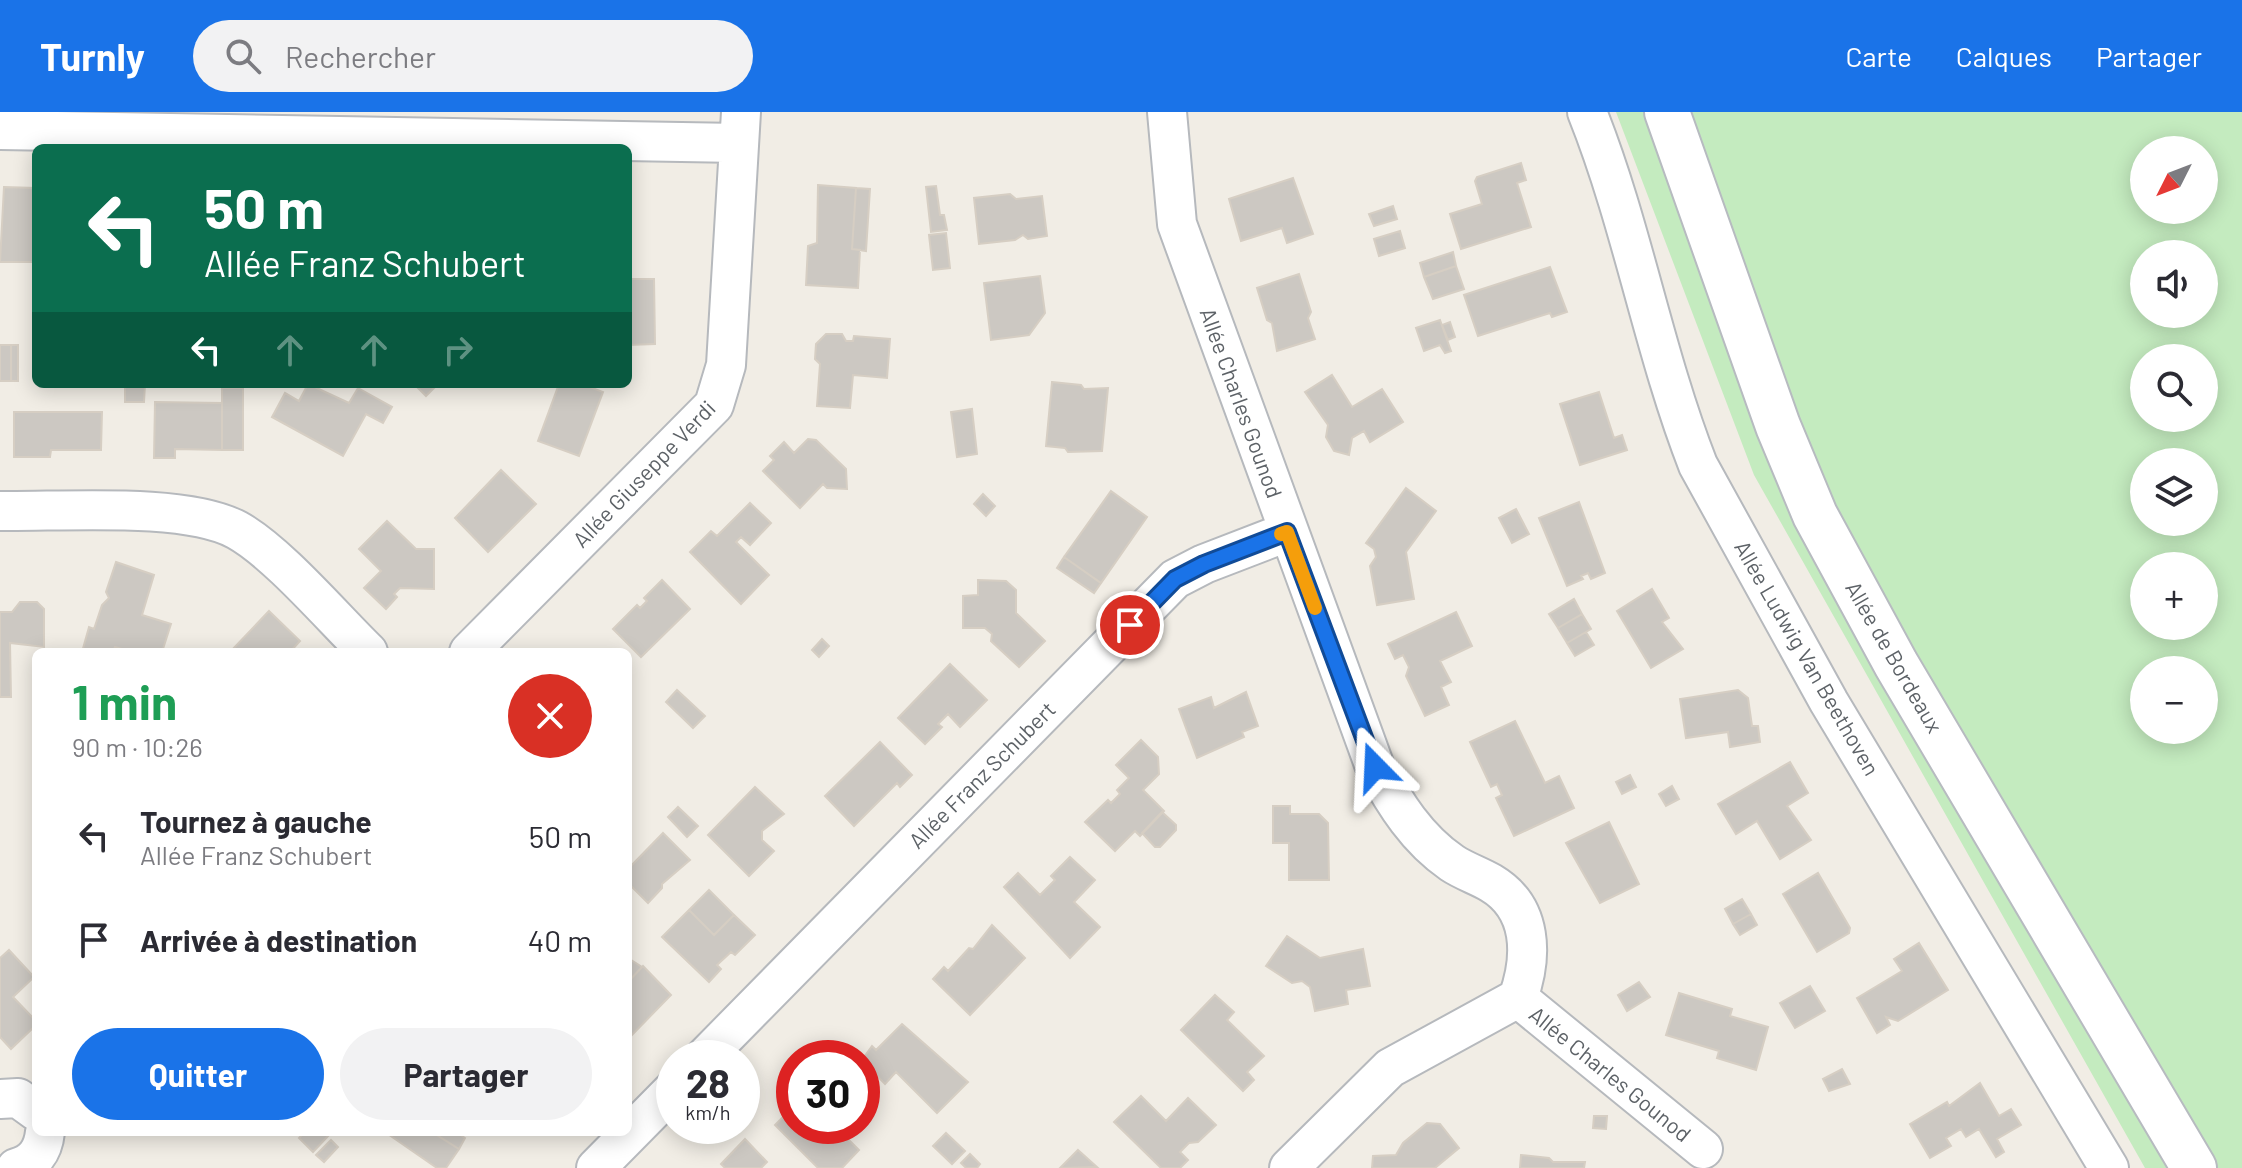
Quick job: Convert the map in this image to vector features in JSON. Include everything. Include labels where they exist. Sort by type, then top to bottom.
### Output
[{"type":"main road","name":"Allée de Bordeaux","points":[[1667,112],[1778,426],[1815,515],[1896,664],[2194,1168]]},
{"type":"street","name":"Allée Charles Gounod","points":[[1167,112],[1177,224],[1375,767],[1400,812],[1452,863],[1511,898],[1523,917],[1528,947],[1527,972],[1518,998],[1390,1068],[1289,1168]]},
{"type":"street","name":"Allée Ludwig Van Beethoven","points":[[1587,112],[1627,227],[1685,431],[1698,465],[1829,702],[2109,1168]]},
{"type":"street","points":[[0,130],[740,128]]},
{"type":"street","name":"Allée Giuseppe Verdi","points":[[473,648],[714,405],[724,379],[740,128]]},
{"type":"street","points":[[0,511],[178,513],[220,522],[259,545],[364,648]]},
{"type":"street","name":"Allée Franz Schubert","points":[[722,1040],[1175,579],[1204,564],[1287,532]]},
{"type":"street","name":"Allée Charles Gounod","points":[[1518,998],[1703,1149]]},
{"type":"street","points":[[632,1132],[656,1107]]},
{"type":"street","points":[[596,1168],[628,1136]]},
{"type":"green space","points":[[1616,112],[2242,112],[2242,1168],[2145,1168],[1754,475]]},
{"type":"building","points":[[1521,163],[1526,180],[1517,183],[1531,227],[1461,249],[1450,214],[1482,204],[1475,181],[1477,177]]},
{"type":"building","points":[[1293,178],[1313,234],[1287,243],[1282,228],[1241,241],[1229,199]]},
{"type":"building","points":[[818,185],[856,188],[852,249],[860,250],[858,288],[806,285],[808,246],[817,243]]},
{"type":"building","points":[[936,186],[940,215],[944,215],[947,230],[931,232],[926,187]]},
{"type":"building","points":[[4,187],[32,188],[32,262],[0,262]]},
{"type":"building","points":[[856,188],[870,189],[866,251],[852,249]]},
{"type":"building","points":[[1010,194],[1016,199],[1042,196],[1047,236],[1028,239],[1023,235],[1015,240],[979,244],[974,198]]},
{"type":"building","points":[[1393,206],[1397,219],[1374,226],[1369,214]]},
{"type":"building","points":[[1400,231],[1405,248],[1379,256],[1374,239]]},
{"type":"building","points":[[946,233],[950,268],[933,270],[929,235]]},
{"type":"building","points":[[1453,252],[1456,266],[1424,277],[1420,263]]},
{"type":"building","points":[[1456,266],[1464,289],[1433,299],[1424,277]]},
{"type":"building","points":[[1550,267],[1567,312],[1552,317],[1550,313],[1478,336],[1464,295]]},
{"type":"building","points":[[1299,274],[1311,312],[1308,318],[1315,339],[1277,351],[1272,323],[1267,320],[1257,288]]},
{"type":"building","points":[[1040,276],[1045,313],[1029,335],[991,340],[984,283]]},
{"type":"building","points":[[632,279],[654,279],[655,344],[632,345]]},
{"type":"building","points":[[1440,320],[1451,351],[1445,353],[1440,345],[1424,351],[1416,328]]},
{"type":"building","points":[[1450,322],[1455,337],[1448,340],[1442,325]]},
{"type":"building","points":[[826,334],[842,334],[846,341],[853,341],[854,336],[890,339],[887,378],[853,375],[850,408],[817,406],[820,364],[815,359],[816,344]]},
{"type":"building","points":[[0,345],[11,345],[11,381],[0,381]]},
{"type":"building","points":[[11,345],[18,345],[18,381],[11,381]]},
{"type":"building","points":[[1332,375],[1352,407],[1382,389],[1403,422],[1370,442],[1364,431],[1352,438],[1349,455],[1334,451],[1326,437],[1328,425],[1305,392]]},
{"type":"building","points":[[1052,382],[1081,385],[1084,389],[1108,388],[1102,451],[1068,452],[1065,448],[1046,446]]},
{"type":"building","points":[[125,388],[145,388],[144,402],[125,402]]},
{"type":"building","points":[[222,388],[243,388],[243,450],[222,450]]},
{"type":"building","points":[[306,388],[317,388],[349,403],[358,388],[392,407],[383,423],[366,414],[343,456],[272,417],[285,393],[299,401]]},
{"type":"building","points":[[418,388],[434,388],[426,396]]},
{"type":"building","points":[[558,388],[592,388],[603,392],[579,456],[538,441]]},
{"type":"building","points":[[1599,392],[1614,438],[1622,435],[1627,450],[1580,465],[1560,404]]},
{"type":"building","points":[[155,402],[222,403],[222,450],[175,449],[175,458],[154,458]]},
{"type":"building","points":[[972,409],[977,454],[957,457],[951,412]]},
{"type":"building","points":[[14,412],[102,412],[101,450],[51,450],[50,457],[14,457]]},
{"type":"building","points":[[808,439],[816,440],[846,469],[847,489],[827,488],[823,484],[800,508],[763,471],[774,460],[770,456],[784,442],[794,453]]},
{"type":"building","points":[[501,470],[536,504],[488,552],[455,518]]},
{"type":"building","points":[[1406,488],[1436,511],[1406,552],[1414,599],[1377,605],[1370,566],[1376,557],[1374,549],[1366,543]]},
{"type":"building","points":[[1111,491],[1147,517],[1101,583],[1064,557]]},
{"type":"building","points":[[983,494],[995,506],[986,516],[974,504]]},
{"type":"building","points":[[1579,502],[1605,573],[1591,579],[1588,573],[1581,576],[1583,579],[1567,586],[1539,518]]},
{"type":"building","points":[[750,503],[771,523],[750,545],[741,537],[736,542],[769,575],[741,604],[690,552],[711,531],[717,536]]},
{"type":"building","points":[[1516,509],[1529,534],[1512,543],[1499,518]]},
{"type":"building","points":[[387,521],[416,549],[434,549],[434,589],[400,588],[394,594],[397,597],[386,609],[364,588],[381,571],[359,549]]},
{"type":"building","points":[[1064,557],[1101,583],[1094,593],[1057,568]]},
{"type":"building","points":[[116,562],[154,575],[142,615],[171,624],[163,648],[83,648],[89,627],[94,629],[102,605],[109,598],[106,592]]},
{"type":"building","points":[[662,580],[690,609],[641,657],[613,629],[637,605],[640,608],[647,601],[644,598]]},
{"type":"building","points":[[978,580],[1006,581],[1016,590],[1016,613],[1045,641],[1019,667],[991,641],[992,634],[985,628],[963,628],[963,596],[978,595]]},
{"type":"building","points":[[1652,589],[1669,618],[1662,622],[1683,649],[1651,668],[1617,611]]},
{"type":"building","points":[[1574,599],[1582,614],[1558,628],[1549,614]]},
{"type":"building","points":[[20,602],[37,602],[44,609],[44,647],[10,643],[11,697],[0,697],[0,612],[12,612]]},
{"type":"building","points":[[269,611],[300,641],[294,648],[234,648]]},
{"type":"building","points":[[1456,612],[1472,646],[1440,661],[1451,682],[1441,687],[1449,705],[1425,716],[1406,676],[1409,667],[1403,655],[1395,659],[1388,644]]},
{"type":"building","points":[[1582,614],[1591,629],[1567,643],[1558,628]]},
{"type":"building","points":[[1586,632],[1594,645],[1575,656],[1567,643]]},
{"type":"building","points":[[822,639],[829,646],[819,657],[812,650]]},
{"type":"building","points":[[950,664],[987,700],[960,727],[948,714],[938,724],[942,727],[925,744],[898,718]]},
{"type":"building","points":[[677,690],[705,716],[693,728],[666,702]]},
{"type":"building","points":[[1738,690],[1748,698],[1752,726],[1758,726],[1760,742],[1730,747],[1728,732],[1686,738],[1680,699]]},
{"type":"building","points":[[1246,692],[1258,726],[1242,732],[1244,737],[1197,758],[1179,709],[1211,697],[1214,708]]},
{"type":"building","points":[[1515,721],[1545,783],[1559,776],[1574,808],[1514,836],[1496,798],[1502,795],[1497,784],[1491,787],[1470,742]]},
{"type":"building","points":[[1141,740],[1158,757],[1159,774],[1143,790],[1164,811],[1140,836],[1135,831],[1115,851],[1085,822],[1108,800],[1111,803],[1120,794],[1117,790],[1129,778],[1116,765]]},
{"type":"building","points":[[880,742],[912,775],[900,787],[897,783],[854,826],[825,796]]},
{"type":"building","points":[[1790,762],[1808,793],[1787,806],[1811,840],[1780,859],[1757,821],[1736,834],[1718,804]]},
{"type":"building","points":[[1630,775],[1636,787],[1622,794],[1616,782]]},
{"type":"building","points":[[1672,786],[1679,799],[1666,806],[1659,794]]},
{"type":"building","points":[[755,787],[784,814],[762,831],[762,840],[774,851],[749,876],[708,835]]},
{"type":"building","points":[[1273,806],[1290,806],[1290,814],[1319,814],[1328,823],[1329,880],[1289,880],[1289,843],[1273,843]]},
{"type":"building","points":[[678,807],[698,826],[687,837],[668,817]]},
{"type":"building","points":[[1162,812],[1176,825],[1176,830],[1160,847],[1155,847],[1142,833]]},
{"type":"building","points":[[1609,822],[1639,884],[1600,903],[1566,843]]},
{"type":"building","points":[[663,833],[690,860],[662,884],[648,903],[632,887],[632,865]]},
{"type":"building","points":[[1070,857],[1095,880],[1074,902],[1100,927],[1070,958],[1004,887],[1018,873],[1040,895],[1055,880],[1051,876]]},
{"type":"building","points":[[1818,873],[1850,928],[1849,933],[1817,952],[1783,894]]},
{"type":"building","points":[[709,890],[734,915],[714,935],[689,910]]},
{"type":"building","points":[[1742,899],[1751,914],[1733,924],[1725,909]]},
{"type":"building","points":[[689,910],[714,935],[734,915],[755,935],[735,955],[731,952],[717,965],[721,969],[709,982],[662,937]]},
{"type":"building","points":[[1751,914],[1757,925],[1740,935],[1733,924]]},
{"type":"building","points":[[992,925],[1025,958],[970,1015],[933,979],[944,967],[948,971],[969,948],[973,949]]},
{"type":"building","points":[[1287,936],[1320,958],[1363,949],[1370,986],[1346,990],[1348,1004],[1315,1011],[1310,987],[1302,981],[1292,983],[1266,966]]},
{"type":"building","points":[[1919,943],[1948,990],[1898,1021],[1886,1017],[1890,1025],[1877,1033],[1857,998],[1902,971],[1894,959]]},
{"type":"building","points":[[9,950],[32,975],[32,979],[13,997],[32,1017],[32,1029],[11,1049],[0,1037],[0,958]]},
{"type":"building","points":[[632,961],[642,967],[632,978]]},
{"type":"building","points":[[643,966],[671,995],[632,1035],[632,978]]},
{"type":"building","points":[[1639,982],[1650,997],[1627,1011],[1618,995]]},
{"type":"building","points":[[1810,986],[1825,1011],[1795,1028],[1780,1003]]},
{"type":"building","points":[[1679,993],[1732,1009],[1730,1016],[1768,1027],[1756,1070],[1717,1058],[1719,1051],[1666,1035]]},
{"type":"building","points":[[1215,995],[1234,1012],[1227,1020],[1264,1056],[1247,1072],[1254,1080],[1243,1091],[1181,1030]]},
{"type":"building","points":[[902,1024],[968,1082],[937,1113],[896,1072],[885,1084],[880,1079],[880,1046]]},
{"type":"building","points":[[1842,1069],[1850,1084],[1829,1091],[1823,1079]]},
{"type":"building","points":[[1980,1083],[1999,1116],[2011,1109],[2021,1125],[1997,1139],[2004,1152],[1996,1157],[1979,1129],[1966,1137],[1961,1129],[1946,1138],[1951,1146],[1930,1158],[1910,1124],[1947,1102],[1949,1106]]},
{"type":"building","points":[[1141,1096],[1166,1121],[1188,1098],[1216,1125],[1198,1142],[1189,1143],[1180,1152],[1188,1160],[1180,1168],[1161,1168],[1114,1122]]},
{"type":"building","points":[[1594,1116],[1607,1116],[1606,1129],[1593,1128]]},
{"type":"building","points":[[1427,1123],[1440,1124],[1459,1148],[1435,1168],[1372,1168],[1373,1156],[1396,1155],[1403,1143]]},
{"type":"building","points":[[946,1133],[965,1151],[952,1164],[933,1146]]},
{"type":"building","points":[[301,1136],[328,1136],[313,1152],[299,1138]]},
{"type":"building","points":[[391,1136],[438,1136],[459,1149],[446,1168],[437,1168]]},
{"type":"building","points":[[438,1136],[462,1136],[465,1138],[459,1149]]},
{"type":"building","points":[[331,1140],[338,1147],[324,1162],[316,1155]]},
{"type":"building","points":[[740,1144],[750,1144],[767,1162],[761,1168],[725,1168],[721,1164]]},
{"type":"building","points":[[794,1144],[853,1144],[859,1150],[842,1168],[818,1168]]},
{"type":"building","points":[[1078,1150],[1097,1167],[1060,1168]]},
{"type":"building","points":[[970,1154],[980,1164],[977,1168],[966,1168],[961,1163]]},
{"type":"building","points":[[1521,1155],[1549,1158],[1553,1162],[1585,1162],[1584,1168],[1520,1168]]},
{"type":"slow traffic","points":[[1281,534],[1287,532],[1315,608]]},
{"type":"route","points":[[1130,625],[1175,579],[1204,564],[1287,532],[1375,767]]}]
